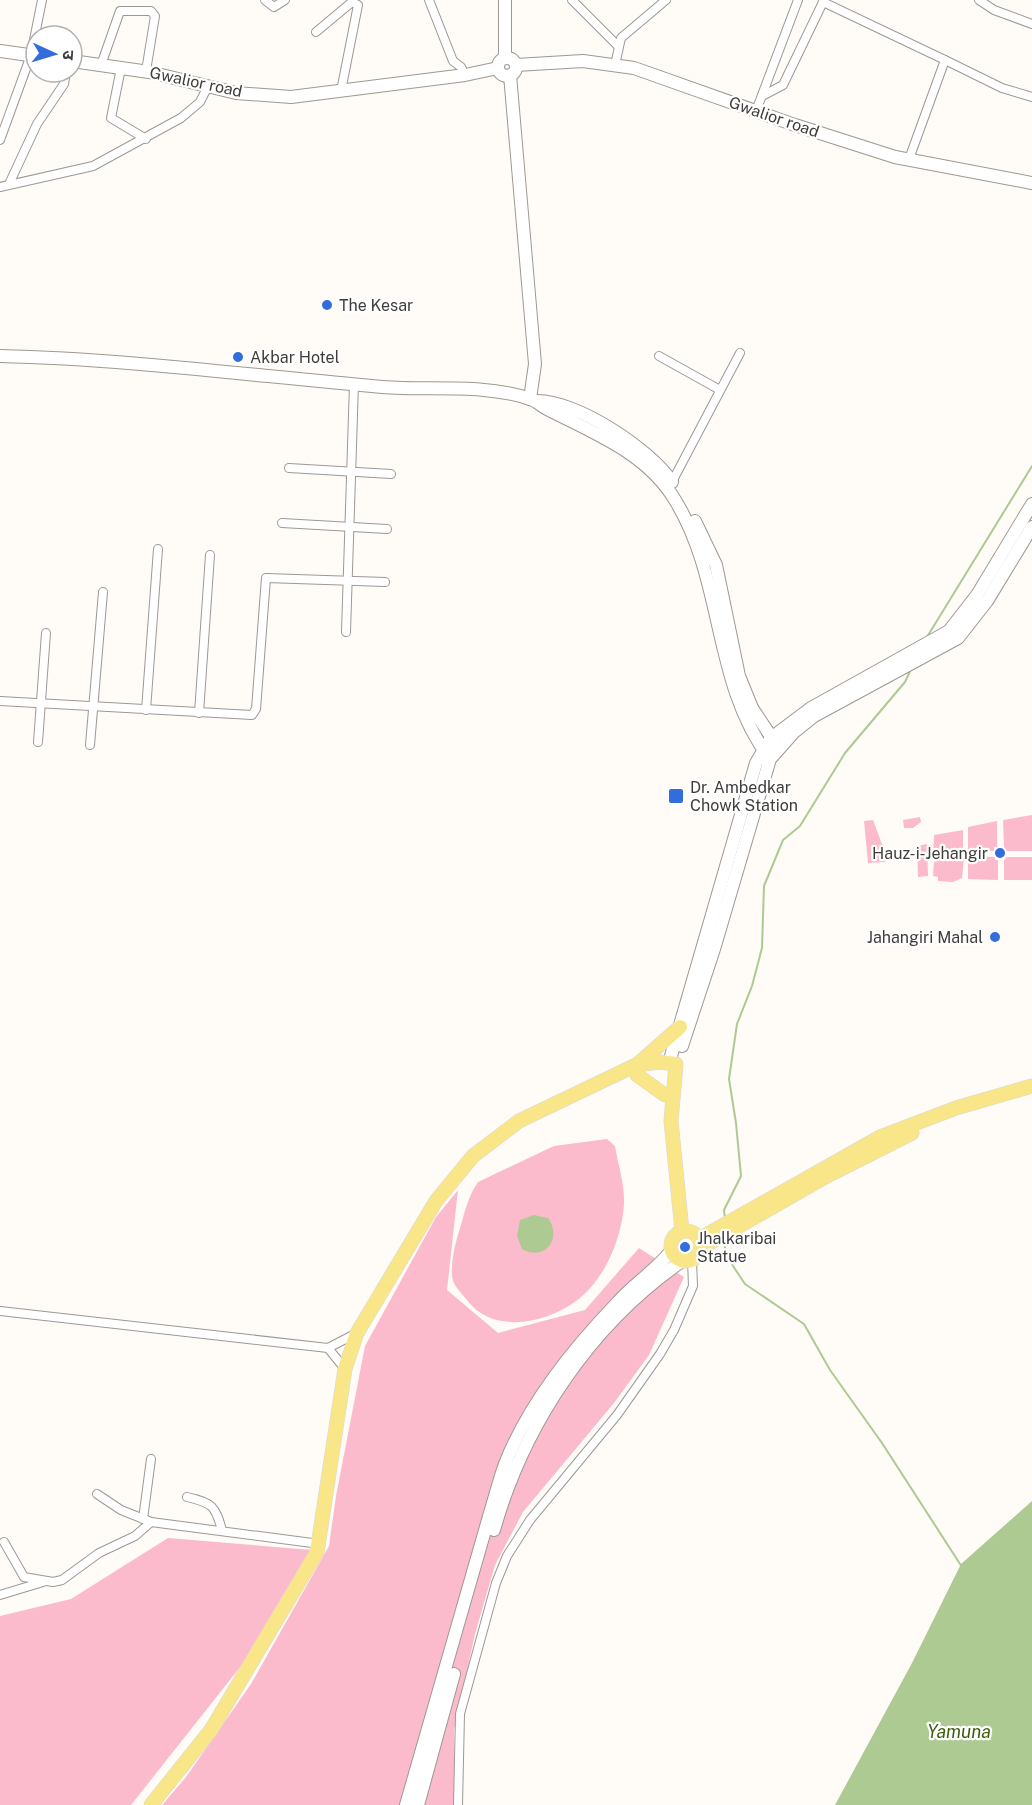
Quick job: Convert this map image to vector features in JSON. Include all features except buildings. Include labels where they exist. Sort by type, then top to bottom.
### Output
[{"type":"main road","points":[[505,0],[505,57],[499,63],[498,68],[503,75],[513,70]]},
{"type":"main road","points":[[0,51],[24,55]]},
{"type":"main road","points":[[505,57],[513,60],[535,364],[532,400]]},
{"type":"main road","name":"Gwalior road","points":[[513,70],[582,61],[634,68],[756,111],[909,159],[1032,183]]},
{"type":"main road","name":"Gwalior road","points":[[84,63],[146,71],[236,93],[291,97],[465,75],[498,68]]},
{"type":"main road","points":[[0,356],[237,372],[354,384],[471,389],[532,400],[548,400],[603,425],[642,452],[672,482],[703,537],[716,565],[739,676],[758,716],[775,743]]},
{"type":"main road","points":[[532,400],[634,456],[660,480],[675,499],[704,561],[728,673],[743,712],[766,754],[714,949],[671,1068],[670,1121]]},
{"type":"main road","points":[[758,716],[778,723],[794,720],[937,645],[958,638],[1032,504]]},
{"type":"main road","points":[[982,598],[1032,527]]},
{"type":"main road","points":[[775,743],[867,681]]},
{"type":"main road","points":[[743,712],[754,770]]},
{"type":"main road","points":[[682,1231],[665,1095],[680,1027],[754,770],[794,720]]},
{"type":"main road","points":[[151,1805],[211,1730],[320,1544],[345,1369],[357,1333],[436,1201],[482,1148],[637,1070],[680,1027]]},
{"type":"main road","points":[[637,1070],[671,1068]]},
{"type":"main road","points":[[637,1070],[665,1095]]},
{"type":"main road","points":[[418,1805],[494,1527],[522,1452],[573,1369],[594,1340],[654,1280],[687,1261],[700,1243],[880,1137],[956,1108],[1032,1086]]},
{"type":"main road","points":[[735,1222],[923,1128],[1032,1093]]},
{"type":"main road","points":[[406,1805],[493,1503],[505,1465],[519,1433],[542,1395],[583,1340],[619,1299],[663,1261],[671,1251],[674,1236],[682,1231],[692,1232],[700,1243]]},
{"type":"main road","points":[[671,1251],[687,1261]]},
{"type":"street","points":[[38,24],[42,0]]},
{"type":"street","points":[[265,0],[274,7],[285,0]]},
{"type":"street","points":[[429,0],[453,61],[461,67],[465,75]]},
{"type":"street","points":[[572,0],[618,46]]},
{"type":"street","points":[[615,65],[621,38],[666,0]]},
{"type":"street","points":[[756,111],[798,0]]},
{"type":"street","points":[[979,0],[994,10],[1032,24]]},
{"type":"street","points":[[762,96],[783,85],[823,1],[1002,88],[1032,97]]},
{"type":"street","points":[[316,32],[352,2],[358,5],[341,91]]},
{"type":"street","points":[[101,65],[120,11],[151,11],[156,16],[146,71]]},
{"type":"street","points":[[909,159],[945,60]]},
{"type":"street","points":[[121,68],[111,118],[146,139]]},
{"type":"street","points":[[0,140],[24,79]]},
{"type":"street","points":[[10,183],[37,124],[63,84]]},
{"type":"street","points":[[0,187],[93,166],[146,139],[194,107],[204,98],[208,86]]},
{"type":"street","points":[[672,482],[740,353]]},
{"type":"street","points":[[659,356],[720,390]]},
{"type":"street","points":[[346,633],[354,384]]},
{"type":"street","points":[[289,468],[391,474]]},
{"type":"street","points":[[282,523],[387,529]]},
{"type":"street","points":[[146,710],[158,549]]},
{"type":"street","points":[[199,713],[210,555]]},
{"type":"street","points":[[0,701],[249,715],[255,712],[266,578],[385,582]]},
{"type":"street","points":[[90,745],[103,592]]},
{"type":"street","points":[[38,742],[46,633]]},
{"type":"street","points":[[458,1805],[460,1714],[496,1583],[507,1556],[530,1520],[616,1415],[660,1354],[674,1330],[693,1286],[687,1261]]},
{"type":"street","points":[[0,1311],[328,1348],[357,1333]]},
{"type":"street","points":[[328,1348],[345,1369]]},
{"type":"street","points":[[0,1595],[45,1581],[62,1580],[93,1556],[135,1536],[147,1521],[151,1459]]},
{"type":"street","points":[[97,1494],[121,1510],[147,1521],[320,1544]]},
{"type":"street","points":[[188,1497],[205,1502],[214,1508],[222,1530]]},
{"type":"street","points":[[4,1542],[24,1577],[45,1581]]},
{"type":"shaded area","points":[[1032,815],[1032,851],[1006,851],[1003,820]]},
{"type":"shaded area","points":[[920,817],[921,822],[913,828],[904,828],[903,820]]},
{"type":"shaded area","points":[[873,820],[883,847],[885,862],[868,863],[864,821]]},
{"type":"shaded area","points":[[997,821],[997,847],[994,847],[994,851],[968,850],[968,827]]},
{"type":"shaded area","points":[[963,830],[963,851],[955,850],[954,855],[964,857],[962,878],[953,882],[938,881],[938,877],[933,876],[934,862],[937,861],[936,857],[933,857],[934,835]]},
{"type":"shaded area","points":[[927,844],[928,876],[918,877],[917,846]]},
{"type":"shaded area","points":[[968,856],[995,857],[995,860],[998,860],[998,880],[968,879]]},
{"type":"shaded area","points":[[1007,857],[1032,857],[1032,880],[1004,880],[1004,860]]},
{"type":"shaded area","points":[[607,1139],[615,1146],[624,1204],[616,1242],[598,1278],[581,1297],[569,1306],[539,1319],[507,1322],[478,1311],[456,1286],[452,1271],[458,1234],[469,1198],[478,1182],[554,1146]]},
{"type":"shaded area","points":[[458,1190],[447,1290],[498,1333],[585,1310],[639,1248],[684,1277],[649,1355],[614,1403],[523,1512],[495,1565],[475,1634],[454,1730],[454,1805],[162,1805],[186,1777],[251,1684],[329,1546],[336,1496],[365,1346],[436,1217]]},
{"type":"shaded area","points":[[168,1538],[312,1550],[260,1642],[131,1805],[0,1805],[0,1616],[71,1599]]},
{"type":"water","points":[[534,1215],[548,1218],[553,1234],[549,1246],[537,1253],[522,1249],[517,1236],[520,1220]]},
{"type":"water","name":"Yamuna","points":[[1032,1501],[1032,1805],[835,1805],[912,1663],[961,1564]]},
{"type":"waterway","points":[[927,637],[1032,466]]},
{"type":"waterway","points":[[725,1219],[724,1210],[741,1176],[729,1079],[737,1024],[752,986],[762,948],[764,886],[783,840],[800,826],[845,753],[905,682],[911,669]]},
{"type":"waterway","points":[[725,1239],[725,1249],[745,1284],[804,1324],[830,1370],[882,1443],[962,1567]]},
{"type":"place","name":"The Kesar","points":[[327,305]]},
{"type":"place","name":"Akbar Hotel","points":[[238,357]]},
{"type":"place","name":"Dr. Ambedkar Chowk Station","points":[[676,796]]},
{"type":"place","name":"Hauz-i-Jehangir","points":[[1000,853]]},
{"type":"place","name":"Jahangiri Mahal","points":[[995,937]]},
{"type":"place","name":"Jhalkaribai Statue","points":[[685,1247]]}]
